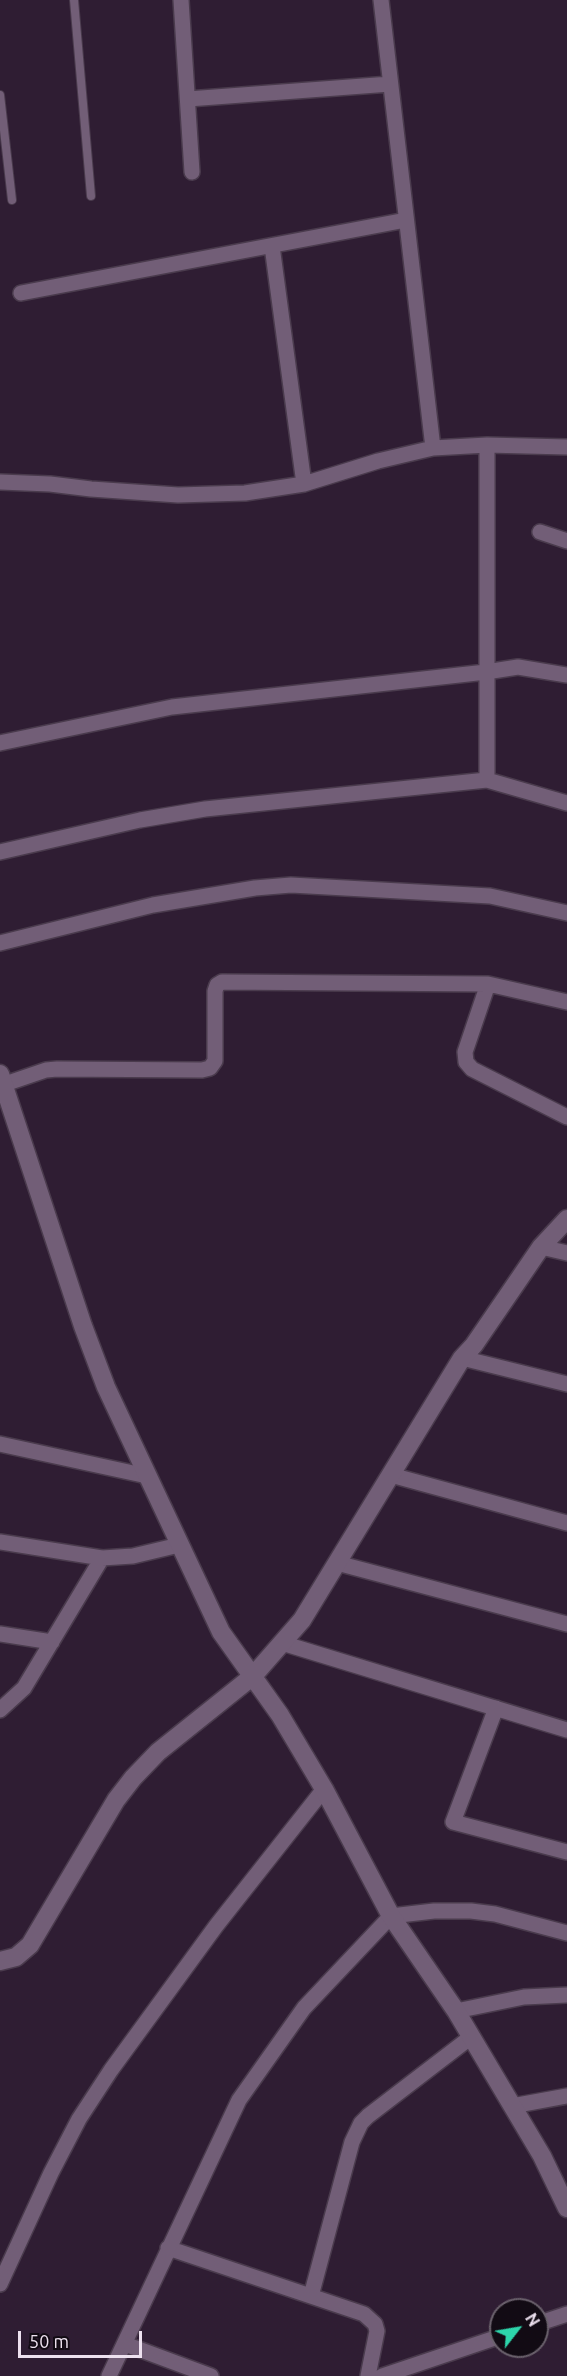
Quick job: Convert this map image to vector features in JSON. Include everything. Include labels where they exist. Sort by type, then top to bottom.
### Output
[{"type":"street","points":[[181,0],[192,172]]},
{"type":"street","points":[[381,0],[433,448]]},
{"type":"street","points":[[188,99],[390,84]]},
{"type":"street","points":[[21,293],[406,220]]},
{"type":"street","points":[[272,246],[304,484]]},
{"type":"street","points":[[487,445],[487,780]]},
{"type":"street","points":[[0,483],[51,484],[178,495],[245,493],[304,484],[378,461],[433,448],[487,445],[567,447]]},
{"type":"street","points":[[540,532],[567,541]]},
{"type":"street","points":[[0,743],[172,707],[518,667],[567,675]]},
{"type":"street","points":[[0,852],[140,820],[205,809],[487,780],[567,803]]},
{"type":"street","points":[[0,943],[153,905],[255,888],[291,885],[490,896],[567,913]]},
{"type":"street","points":[[566,2205],[542,2156],[456,2012],[392,1916],[324,1790],[280,1715],[221,1632],[106,1387],[83,1326],[2,1079],[57,1069],[202,1070],[210,1068],[215,1061],[215,991],[217,985],[222,982],[488,984],[567,1002]]},
{"type":"street","points":[[488,984],[465,1052],[466,1062],[472,1069],[567,1117]]},
{"type":"street","points":[[0,1961],[16,1957],[30,1946],[116,1800],[133,1778],[158,1752],[253,1676],[302,1620],[462,1358],[474,1345],[541,1247],[567,1219]]},
{"type":"street","points":[[541,1247],[567,1253]]},
{"type":"street","points":[[462,1358],[567,1384]]},
{"type":"street","points":[[0,1444],[147,1476]]},
{"type":"street","points":[[391,1475],[567,1523]]},
{"type":"street","points":[[0,1542],[102,1558],[133,1556],[180,1545]]},
{"type":"street","points":[[0,1710],[24,1688],[102,1558]]},
{"type":"street","points":[[337,1563],[567,1624]]},
{"type":"street","points":[[0,1634],[52,1642]]},
{"type":"street","points":[[282,1643],[567,1730]]},
{"type":"street","points":[[496,1708],[453,1822],[567,1852]]},
{"type":"street","points":[[0,2284],[51,2173],[79,2119],[111,2070],[216,1926],[324,1790]]},
{"type":"street","points":[[109,2376],[239,2100],[260,2067],[304,2008],[392,1916],[434,1911],[471,1911],[495,1914],[567,1933]]},
{"type":"street","points":[[456,2012],[524,1997],[567,1995]]},
{"type":"street","points":[[311,2296],[352,2142],[361,2123],[471,2037]]},
{"type":"street","points":[[512,2106],[567,2096]]},
{"type":"street","points":[[168,2248],[364,2314],[375,2324],[377,2340],[368,2376]]},
{"type":"street","points":[[549,2320],[567,2314]]},
{"type":"street","points":[[382,2376],[489,2340]]},
{"type":"street","points":[[125,2344],[211,2376]]},
{"type":"lane","points":[[74,0],[91,196]]},
{"type":"lane","points":[[0,95],[12,200]]}]
